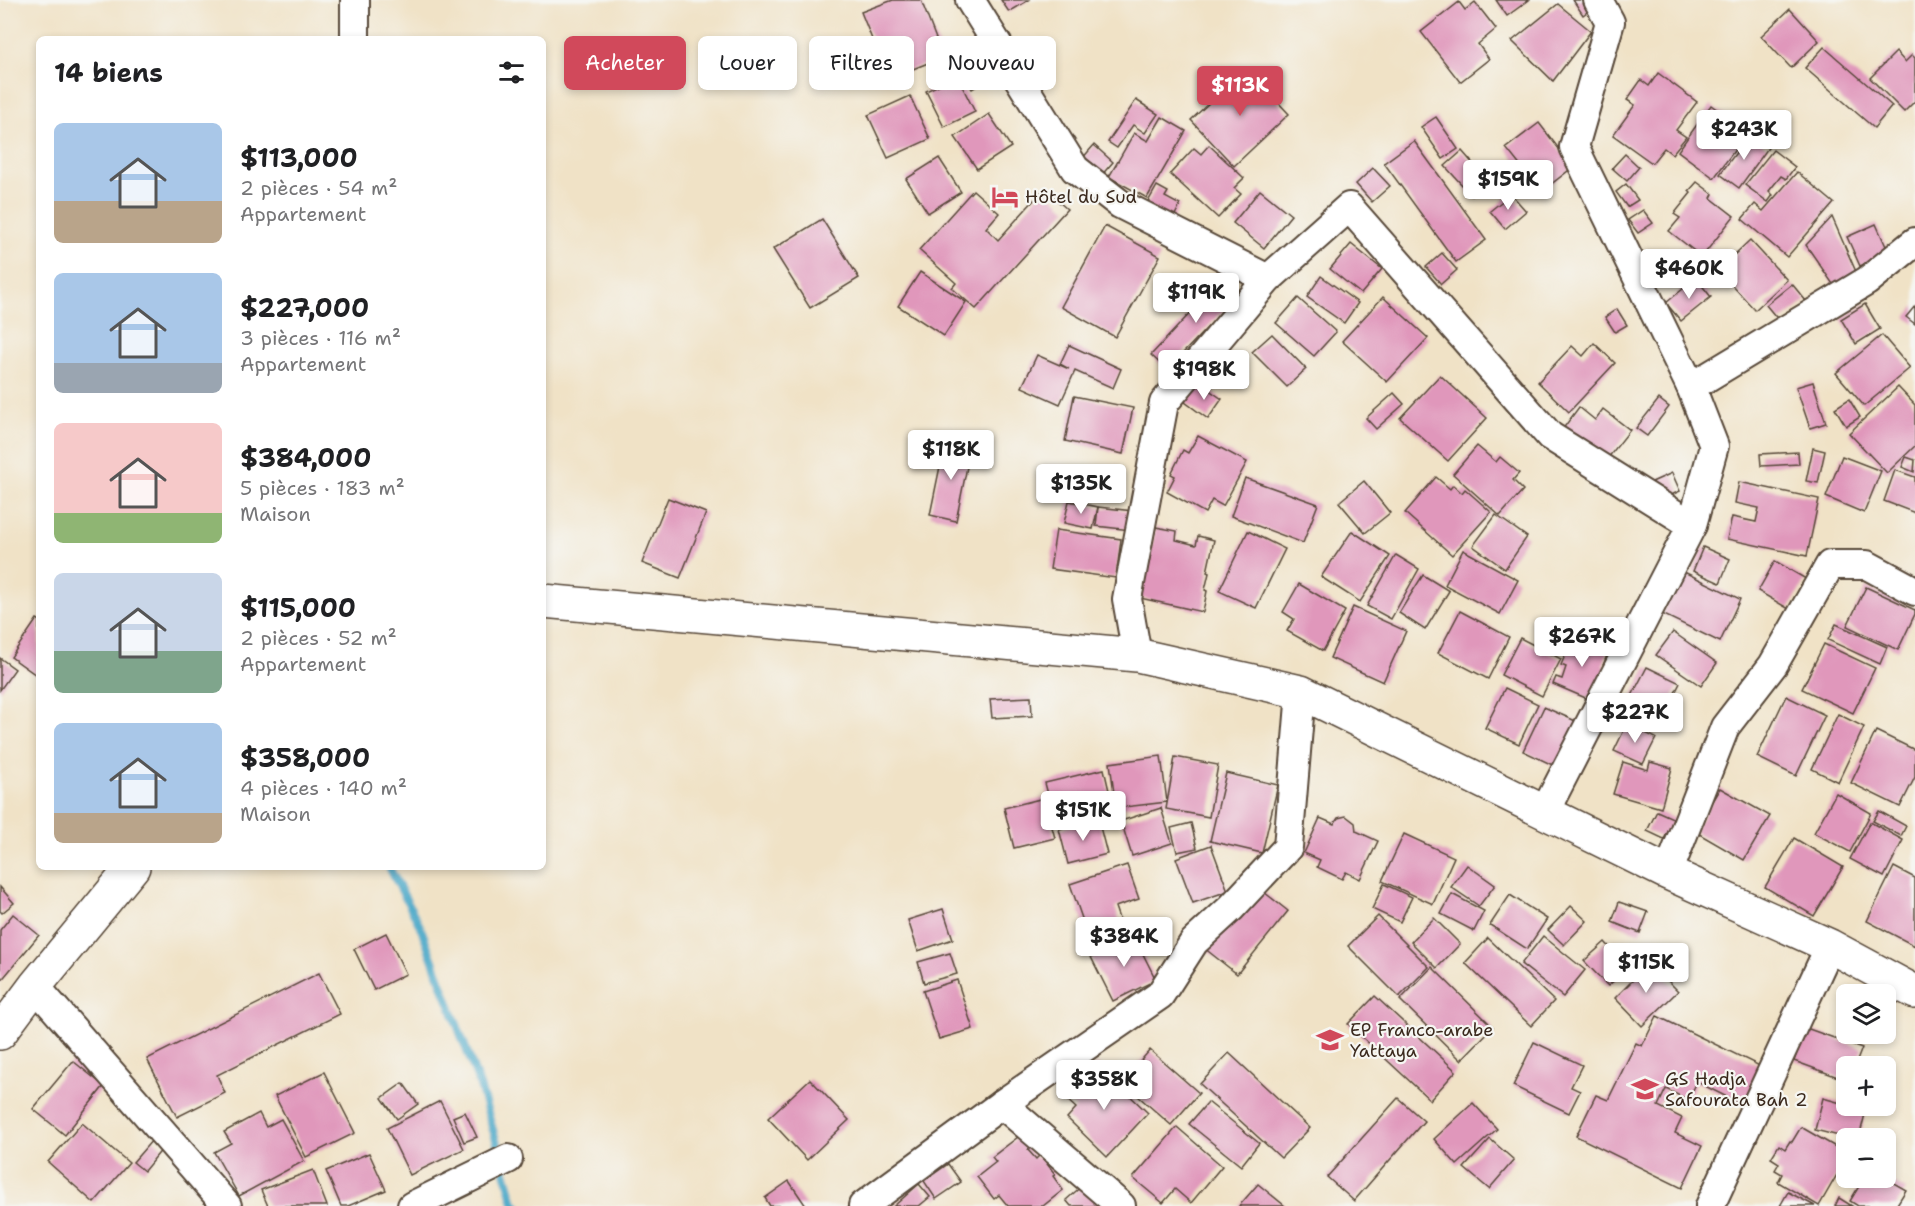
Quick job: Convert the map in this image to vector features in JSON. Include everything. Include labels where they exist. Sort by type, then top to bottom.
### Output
[{"type":"main road","points":[[546,601],[1137,655],[1301,692],[1668,873],[1830,946],[1915,992]]},
{"type":"main road","points":[[2,1027],[131,870]]},
{"type":"street","points":[[355,36],[356,0]]},
{"type":"street","points":[[970,0],[1075,169],[1120,204],[1268,279]]},
{"type":"street","points":[[1544,813],[1692,525],[1714,446],[1691,387],[1574,147],[1610,22],[1598,0]]},
{"type":"street","points":[[1137,655],[1127,599],[1164,403],[1268,279],[1349,207],[1550,436],[1692,525]]},
{"type":"street","points":[[1691,387],[1867,280],[1915,242]]},
{"type":"street","points":[[1668,873],[1725,726],[1773,665],[1830,566],[1867,565],[1915,591]]},
{"type":"street","points":[[863,1206],[1002,1104],[1160,995],[1194,942],[1231,908],[1288,847],[1301,692]]},
{"type":"street","points":[[1710,1206],[1830,946]]},
{"type":"street","points":[[35,986],[227,1206]]},
{"type":"street","points":[[1002,1104],[1121,1206]]},
{"type":"street","points":[[412,1206],[508,1159]]},
{"type":"building","points":[[893,0],[921,0],[935,36],[926,36],[926,64],[914,69],[914,36],[871,36],[861,12]]},
{"type":"building","points":[[1001,0],[1029,0],[1009,12]]},
{"type":"building","points":[[1496,0],[1529,0],[1507,16]]},
{"type":"building","points":[[1573,0],[1590,0],[1594,7],[1583,15]]},
{"type":"building","points":[[1459,2],[1465,10],[1475,2],[1496,29],[1478,44],[1489,59],[1460,82],[1421,32]]},
{"type":"building","points":[[1558,4],[1591,31],[1553,81],[1512,41]]},
{"type":"building","points":[[1790,9],[1819,41],[1791,68],[1761,36]]},
{"type":"building","points":[[1824,47],[1892,106],[1874,128],[1805,68]]},
{"type":"building","points":[[1896,52],[1905,62],[1912,55],[1915,58],[1915,101],[1904,112],[1870,78]]},
{"type":"building","points":[[1246,68],[1289,114],[1234,166],[1191,120]]},
{"type":"building","points":[[1658,73],[1697,102],[1676,130],[1686,137],[1672,154],[1664,148],[1652,163],[1613,135],[1635,105],[1627,100],[1641,80],[1649,86]]},
{"type":"building","points":[[964,90],[975,112],[944,127],[926,91]]},
{"type":"building","points":[[910,96],[930,139],[888,158],[868,115]]},
{"type":"building","points":[[1136,100],[1158,114],[1145,133],[1133,125],[1117,148],[1108,142]]},
{"type":"building","points":[[1711,105],[1748,132],[1714,178],[1678,151]]},
{"type":"building","points":[[989,114],[1011,147],[977,169],[955,137]]},
{"type":"building","points":[[1162,117],[1186,131],[1147,198],[1109,177],[1134,133],[1148,141]]},
{"type":"building","points":[[1436,117],[1458,149],[1443,159],[1421,127]]},
{"type":"building","points":[[1539,123],[1573,167],[1541,192],[1506,148]]},
{"type":"building","points":[[1750,134],[1768,148],[1739,188],[1720,174]]},
{"type":"building","points":[[1414,141],[1486,240],[1456,262],[1384,163]]},
{"type":"building","points":[[1094,145],[1113,162],[1100,177],[1081,160]]},
{"type":"building","points":[[1209,145],[1244,178],[1234,188],[1241,194],[1218,218],[1170,174],[1194,148],[1201,154]]},
{"type":"building","points":[[1773,150],[1795,167],[1786,179],[1781,176],[1769,191],[1773,195],[1768,202],[1745,185]]},
{"type":"building","points":[[1462,151],[1489,182],[1472,196],[1445,166]]},
{"type":"building","points":[[1625,154],[1639,167],[1627,181],[1612,168]]},
{"type":"building","points":[[939,158],[961,192],[928,213],[906,179]]},
{"type":"building","points":[[1373,168],[1390,186],[1372,202],[1356,184]]},
{"type":"building","points":[[1797,172],[1834,203],[1787,257],[1742,219],[1755,204],[1763,211]]},
{"type":"building","points":[[1697,182],[1713,194],[1711,198],[1734,216],[1702,257],[1669,231],[1680,218],[1674,214]]},
{"type":"building","points":[[1626,184],[1638,200],[1627,207],[1616,192]]},
{"type":"building","points":[[1157,186],[1168,192],[1165,197],[1180,205],[1171,223],[1144,209]]},
{"type":"building","points":[[1044,189],[1067,209],[976,309],[952,288],[956,283],[919,250],[973,190],[999,213],[986,228],[998,240]]},
{"type":"building","points":[[1260,190],[1291,215],[1264,248],[1233,223]]},
{"type":"building","points":[[1511,194],[1526,211],[1505,229],[1490,211]]},
{"type":"building","points":[[1643,210],[1653,223],[1638,233],[1628,220]]},
{"type":"building","points":[[1832,217],[1857,274],[1837,290],[1806,245]]},
{"type":"building","points":[[822,219],[859,278],[810,308],[773,249]]},
{"type":"building","points":[[1876,224],[1889,253],[1860,266],[1847,237]]},
{"type":"building","points":[[1105,226],[1160,256],[1115,337],[1061,307]]},
{"type":"building","points":[[1750,240],[1787,280],[1755,310],[1718,270]]},
{"type":"building","points":[[1351,244],[1382,269],[1361,294],[1330,269]]},
{"type":"building","points":[[1442,253],[1457,270],[1441,284],[1426,267]]},
{"type":"building","points":[[920,272],[966,302],[944,336],[898,306]]},
{"type":"building","points":[[1321,276],[1358,303],[1344,323],[1307,297]]},
{"type":"building","points":[[1224,277],[1240,293],[1167,370],[1151,355]]},
{"type":"building","points":[[1696,278],[1711,297],[1681,321],[1666,303]]},
{"type":"building","points":[[1792,284],[1806,301],[1780,322],[1766,305]]},
{"type":"building","points":[[1383,297],[1428,338],[1387,382],[1342,341]]},
{"type":"building","points":[[1298,298],[1336,332],[1314,356],[1276,323]]},
{"type":"building","points":[[1865,304],[1880,329],[1856,344],[1841,319]]},
{"type":"building","points":[[1915,306],[1915,324],[1906,317]]},
{"type":"building","points":[[1617,309],[1627,325],[1615,332],[1605,317]]},
{"type":"building","points":[[1272,334],[1306,369],[1287,387],[1252,352]]},
{"type":"building","points":[[1882,335],[1910,368],[1864,406],[1836,373]]},
{"type":"building","points":[[1594,343],[1615,363],[1569,412],[1538,382],[1572,346],[1583,356]]},
{"type":"building","points":[[1069,345],[1121,369],[1113,388],[1075,371],[1060,404],[1022,387],[1037,355],[1069,369],[1060,364]]},
{"type":"building","points":[[1440,375],[1487,418],[1448,461],[1400,418]]},
{"type":"building","points":[[1813,382],[1826,423],[1810,428],[1796,387]]},
{"type":"building","points":[[1199,383],[1222,399],[1208,419],[1185,402]]},
{"type":"building","points":[[1898,387],[1915,405],[1915,446],[1887,473],[1849,433]]},
{"type":"building","points":[[1394,393],[1404,404],[1376,429],[1366,418]]},
{"type":"building","points":[[1074,396],[1133,408],[1123,454],[1065,441]]},
{"type":"building","points":[[1659,399],[1669,407],[1647,436],[1636,428]]},
{"type":"building","points":[[1849,399],[1860,417],[1846,426],[1835,408]]},
{"type":"building","points":[[1579,407],[1595,420],[1603,409],[1630,430],[1604,463],[1562,430]]},
{"type":"building","points":[[1198,436],[1247,462],[1223,506],[1212,500],[1205,513],[1167,492],[1175,476],[1171,474],[1183,450],[1188,453]]},
{"type":"building","points":[[945,442],[971,447],[956,521],[930,515]]},
{"type":"building","points":[[1477,446],[1496,462],[1500,457],[1519,473],[1513,480],[1523,490],[1500,516],[1453,474]]},
{"type":"building","points":[[1813,448],[1825,451],[1818,483],[1806,481]]},
{"type":"building","points":[[1798,452],[1799,464],[1761,466],[1760,454]]},
{"type":"building","points":[[1842,456],[1881,471],[1864,513],[1826,497]]},
{"type":"building","points":[[1906,457],[1915,460],[1914,472],[1902,467]]},
{"type":"building","points":[[1895,470],[1915,477],[1915,513],[1884,501]]},
{"type":"building","points":[[1672,473],[1680,491],[1660,500],[1652,482]]},
{"type":"building","points":[[1436,477],[1450,489],[1453,485],[1462,493],[1465,489],[1491,512],[1452,555],[1405,513]]},
{"type":"building","points":[[1245,478],[1318,504],[1303,543],[1231,516]]},
{"type":"building","points":[[1364,481],[1390,513],[1365,533],[1339,502]]},
{"type":"building","points":[[1739,482],[1819,499],[1807,556],[1727,539],[1732,517],[1756,522],[1759,508],[1735,503]]},
{"type":"building","points":[[668,498],[706,513],[680,578],[642,563]]},
{"type":"building","points":[[1069,501],[1098,507],[1093,529],[1064,523]]},
{"type":"building","points":[[1098,507],[1133,511],[1131,530],[1096,526]]},
{"type":"building","points":[[1496,515],[1527,537],[1505,569],[1473,546]]},
{"type":"building","points":[[1156,527],[1177,531],[1176,540],[1196,545],[1198,536],[1214,540],[1207,572],[1209,573],[1203,612],[1140,598]]},
{"type":"building","points":[[1056,530],[1121,539],[1116,578],[1050,569]]},
{"type":"building","points":[[1248,531],[1285,549],[1256,608],[1219,591]]},
{"type":"building","points":[[1352,531],[1390,556],[1360,602],[1321,577]]},
{"type":"building","points":[[1703,547],[1730,559],[1720,583],[1693,571]]},
{"type":"building","points":[[1463,550],[1518,580],[1500,614],[1445,585]]},
{"type":"building","points":[[1396,555],[1419,569],[1391,619],[1367,606]]},
{"type":"building","points":[[1775,561],[1806,579],[1789,609],[1758,591]]},
{"type":"building","points":[[1682,571],[1740,599],[1720,642],[1662,614]]},
{"type":"building","points":[[1423,575],[1449,591],[1425,630],[1399,613]]},
{"type":"building","points":[[1299,584],[1345,611],[1323,651],[1287,631],[1294,619],[1283,612]]},
{"type":"building","points":[[1866,587],[1915,610],[1898,650],[1847,626]]},
{"type":"building","points":[[1353,607],[1406,631],[1383,682],[1330,658]]},
{"type":"building","points":[[1460,611],[1509,637],[1488,679],[1438,653]]},
{"type":"building","points":[[36,620],[36,675],[11,657]]},
{"type":"building","points":[[1836,624],[1887,647],[1880,664],[1828,640]]},
{"type":"building","points":[[1673,632],[1717,663],[1701,686],[1656,655]]},
{"type":"building","points":[[1573,637],[1608,652],[1603,666],[1608,668],[1588,699],[1553,684],[1556,677],[1562,679],[1566,667],[1561,665]]},
{"type":"building","points":[[1520,638],[1561,659],[1542,696],[1501,675]]},
{"type":"building","points":[[1824,644],[1875,668],[1853,713],[1802,689]]},
{"type":"building","points":[[0,658],[15,669],[0,690]]},
{"type":"building","points":[[1647,667],[1680,683],[1655,732],[1622,715]]},
{"type":"building","points":[[1505,688],[1538,704],[1519,744],[1485,728]]},
{"type":"building","points":[[1786,696],[1825,715],[1796,776],[1757,757]]},
{"type":"building","points":[[1031,697],[1032,716],[992,718],[990,699]]},
{"type":"building","points":[[1544,707],[1580,723],[1559,768],[1523,751]]},
{"type":"building","points":[[1838,714],[1864,727],[1838,782],[1812,769]]},
{"type":"building","points":[[1627,724],[1656,738],[1643,764],[1614,751]]},
{"type":"building","points":[[1876,731],[1915,750],[1915,777],[1900,807],[1851,783]]},
{"type":"building","points":[[1161,756],[1167,802],[1116,808],[1110,763]]},
{"type":"building","points":[[1175,757],[1218,765],[1209,817],[1166,809]]},
{"type":"building","points":[[1623,762],[1648,770],[1650,762],[1672,768],[1661,808],[1613,794]]},
{"type":"building","points":[[1104,769],[1113,808],[1055,821],[1045,783]]},
{"type":"building","points":[[1226,773],[1278,785],[1262,853],[1210,841]]},
{"type":"building","points":[[1720,788],[1770,816],[1744,860],[1694,831]]},
{"type":"building","points":[[1836,793],[1871,813],[1850,852],[1814,833]]},
{"type":"building","points":[[1044,798],[1055,838],[1014,848],[1004,808]]},
{"type":"building","points":[[1161,808],[1172,843],[1132,856],[1121,821]]},
{"type":"building","points":[[1657,811],[1675,819],[1664,839],[1647,831]]},
{"type":"building","points":[[1879,811],[1906,826],[1901,836],[1873,821]]},
{"type":"building","points":[[1346,816],[1355,823],[1356,831],[1378,841],[1360,879],[1346,872],[1342,879],[1317,867],[1320,860],[1304,853],[1320,818],[1334,824],[1338,818]]},
{"type":"building","points":[[1098,819],[1107,854],[1068,864],[1059,829]]},
{"type":"building","points":[[1870,822],[1903,840],[1884,877],[1850,859]]},
{"type":"building","points":[[1191,823],[1197,848],[1177,852],[1171,828]]},
{"type":"building","points":[[1404,834],[1454,857],[1433,904],[1382,881]]},
{"type":"building","points":[[1794,838],[1843,867],[1814,916],[1765,887]]},
{"type":"building","points":[[1211,845],[1228,891],[1193,903],[1176,858]]},
{"type":"building","points":[[1127,865],[1139,899],[1115,907],[1125,936],[1092,947],[1070,884]]},
{"type":"building","points":[[1467,865],[1495,885],[1479,906],[1451,887]]},
{"type":"building","points":[[1894,867],[1915,878],[1915,946],[1867,921]]},
{"type":"building","points":[[1384,884],[1412,897],[1400,922],[1372,909]]},
{"type":"building","points":[[1255,885],[1288,911],[1237,974],[1204,948]]},
{"type":"building","points":[[0,887],[14,903],[2,913],[0,911]]},
{"type":"building","points":[[1452,894],[1484,911],[1474,931],[1441,914]]},
{"type":"building","points":[[1510,895],[1547,919],[1527,949],[1490,925]]},
{"type":"building","points":[[1619,902],[1648,912],[1640,933],[1612,922]]},
{"type":"building","points":[[1571,906],[1587,921],[1564,945],[1548,930]]},
{"type":"building","points":[[943,909],[953,939],[918,951],[908,920]]},
{"type":"building","points":[[13,914],[39,935],[0,982],[0,930]]},
{"type":"building","points":[[1378,916],[1429,967],[1399,997],[1348,946]]},
{"type":"building","points":[[1434,918],[1460,944],[1437,968],[1411,942]]},
{"type":"building","points":[[386,933],[406,974],[374,990],[354,949]]},
{"type":"building","points":[[1134,936],[1156,980],[1113,1001],[1091,957]]},
{"type":"building","points":[[1543,936],[1585,970],[1563,997],[1521,964]]},
{"type":"building","points":[[1488,938],[1554,1001],[1531,1026],[1465,963]]},
{"type":"building","points":[[1605,942],[1628,968],[1608,986],[1584,961]]},
{"type":"building","points":[[950,953],[957,974],[924,983],[918,962]]},
{"type":"building","points":[[1650,963],[1678,991],[1642,1026],[1615,998]]},
{"type":"building","points":[[1432,967],[1493,1027],[1461,1060],[1400,1000]]},
{"type":"building","points":[[319,973],[340,1014],[217,1075],[225,1093],[177,1117],[147,1059]]},
{"type":"building","points":[[957,980],[973,1029],[939,1039],[923,991]]},
{"type":"building","points":[[1375,996],[1456,1071],[1430,1100],[1348,1024]]},
{"type":"building","points":[[1657,1016],[1764,1068],[1745,1106],[1697,1082],[1688,1100],[1666,1089],[1658,1106],[1682,1118],[1675,1133],[1702,1146],[1682,1188],[1576,1136],[1596,1095],[1608,1100],[1636,1043],[1642,1046]]},
{"type":"building","points":[[1806,1028],[1836,1039],[1836,1044],[1851,1044],[1862,1048],[1859,1056],[1836,1056],[1836,1076],[1794,1061]]},
{"type":"building","points":[[1534,1042],[1582,1065],[1571,1087],[1580,1091],[1569,1113],[1513,1086]]},
{"type":"building","points":[[1150,1050],[1199,1093],[1171,1125],[1122,1082]]},
{"type":"building","points":[[1229,1053],[1310,1128],[1281,1158],[1200,1084]]},
{"type":"building","points":[[73,1061],[104,1086],[65,1135],[33,1109]]},
{"type":"building","points":[[1097,1064],[1148,1113],[1107,1157],[1067,1118],[1076,1108],[1063,1096],[1079,1080],[1088,1088],[1092,1084],[1085,1077]]},
{"type":"building","points":[[324,1072],[355,1133],[306,1157],[275,1096]]},
{"type":"building","points":[[810,1079],[849,1120],[807,1160],[768,1118]]},
{"type":"building","points":[[403,1083],[418,1104],[397,1119],[382,1098]]},
{"type":"building","points":[[1398,1098],[1424,1121],[1354,1201],[1327,1177]]},
{"type":"building","points":[[1823,1098],[1836,1102],[1836,1116],[1864,1116],[1862,1128],[1836,1128],[1836,1135],[1815,1130]]},
{"type":"building","points":[[440,1101],[464,1149],[410,1175],[387,1128]]},
{"type":"building","points":[[1208,1102],[1259,1143],[1241,1166],[1189,1124]]},
{"type":"building","points":[[1473,1103],[1497,1129],[1457,1165],[1434,1139]]},
{"type":"building","points":[[465,1112],[477,1137],[464,1142],[453,1117]]},
{"type":"building","points":[[259,1113],[266,1127],[281,1119],[304,1161],[239,1196],[214,1152],[231,1143],[224,1132]]},
{"type":"building","points":[[82,1123],[129,1163],[94,1203],[48,1162]]},
{"type":"building","points":[[1177,1127],[1222,1166],[1191,1203],[1175,1189],[1163,1203],[1133,1178]]},
{"type":"building","points":[[1801,1127],[1836,1147],[1836,1176],[1819,1206],[1778,1182],[1782,1174],[1775,1170],[1779,1163],[1771,1158],[1779,1145],[1785,1149],[1790,1141],[1792,1142]]},
{"type":"building","points":[[1022,1134],[1032,1147],[1028,1150],[1036,1159],[1040,1155],[1055,1174],[1053,1176],[1063,1190],[1043,1206],[1008,1206],[999,1195],[994,1199],[977,1177],[996,1162],[992,1157]]},
{"type":"building","points":[[153,1139],[163,1148],[144,1171],[133,1162]]},
{"type":"building","points":[[1490,1139],[1514,1160],[1489,1189],[1464,1168]]},
{"type":"building","points":[[369,1153],[386,1190],[348,1206],[341,1206],[326,1171]]},
{"type":"building","points":[[948,1164],[961,1182],[936,1199],[924,1181]]},
{"type":"building","points":[[313,1170],[327,1206],[268,1206],[261,1190]]},
{"type":"building","points":[[789,1181],[806,1206],[770,1206],[765,1198]]},
{"type":"building","points":[[919,1184],[930,1197],[919,1206],[894,1206]]},
{"type":"building","points":[[1084,1184],[1103,1206],[1071,1206],[1066,1200]]},
{"type":"building","points":[[1258,1184],[1285,1206],[1239,1206]]},
{"type":"building","points":[[1896,1184],[1906,1190],[1896,1206],[1858,1206],[1850,1201],[1858,1188],[1896,1188]]},
{"type":"building","points":[[1788,1192],[1815,1206],[1780,1206]]},
{"type":"building","points":[[1839,1198],[1852,1206],[1835,1206]]},
{"type":"waterway","points":[[391,870],[420,926],[480,1086],[501,1157]]},
{"type":"waterway","points":[[504,1168],[514,1203],[517,1206]]},
{"type":"place","name":"Hôtel du Sud","points":[[1005,197]]},
{"type":"place","name":"EP Franco-arabe Yattaya","points":[[1330,1040]]},
{"type":"place","name":"GS Hadja Safourata Bah 2","points":[[1645,1089]]}]
